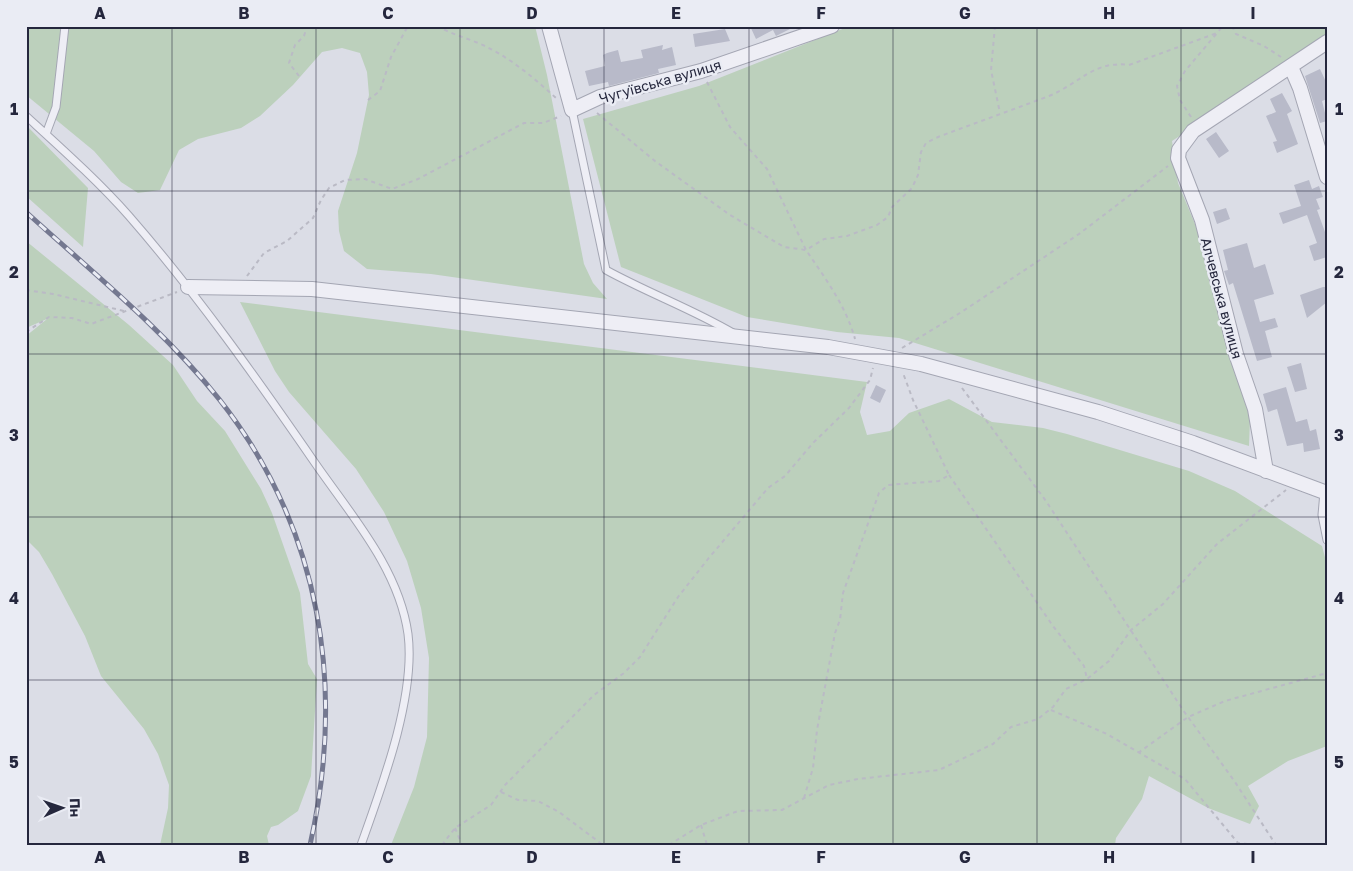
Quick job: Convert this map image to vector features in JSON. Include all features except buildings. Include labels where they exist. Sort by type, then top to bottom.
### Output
[{"type":"street","points":[[549,26],[572,115]]},
{"type":"street","name":"Чугуївська вулиця","points":[[572,115],[600,97],[701,71],[832,26]]},
{"type":"street","points":[[1178,158],[1179,150],[1193,131],[1327,42]]},
{"type":"street","points":[[1291,66],[1300,88],[1327,177]]},
{"type":"street","name":"Алчевська вулиця","points":[[1178,158],[1202,220],[1236,354],[1255,409],[1266,471]]},
{"type":"street","points":[[188,287],[312,289],[828,347],[950,372],[1098,412],[1193,443],[1325,492]]},
{"type":"lane","points":[[46,134],[56,107],[65,26]]},
{"type":"lane","points":[[572,115],[606,270],[646,292],[703,316],[740,336]]},
{"type":"lane","points":[[26,116],[128,214],[188,287],[354,518],[396,588],[404,613],[408,636],[408,664],[398,730],[361,845]]},
{"type":"lane","points":[[1325,492],[1322,515],[1327,540]]},
{"type":"path","points":[[299,76],[289,63],[295,45],[304,36],[307,26]]},
{"type":"path","points":[[368,100],[380,90],[391,57],[408,26]]},
{"type":"path","points":[[437,26],[455,36],[486,46],[512,61],[572,115]]},
{"type":"path","points":[[995,26],[991,70],[1000,113]]},
{"type":"path","points":[[1193,131],[1191,117],[1180,100],[1177,86],[1185,71],[1223,26]]},
{"type":"path","points":[[1232,26],[1236,34],[1264,46],[1291,66]]},
{"type":"path","points":[[594,111],[655,161],[730,215],[784,247],[806,250],[824,239],[846,236],[877,225],[888,217],[892,207],[912,188],[918,175],[921,152],[926,143],[1050,95],[1100,66],[1114,63],[1129,65],[1217,34]]},
{"type":"path","points":[[701,71],[730,127],[767,169],[806,250],[850,321],[859,353]]},
{"type":"path","points":[[238,288],[264,253],[288,242],[313,218],[320,200],[329,188],[345,180],[364,179],[392,189],[418,179],[524,123],[543,123],[561,116],[572,115]]},
{"type":"path","points":[[442,845],[455,828],[491,805],[505,785],[594,695],[624,673],[640,657],[678,596],[708,559],[768,488],[785,476],[813,443],[850,408],[888,358],[1079,234],[1178,158]]},
{"type":"path","points":[[26,332],[49,317],[72,318],[91,324],[188,287]]},
{"type":"path","points":[[26,290],[53,294],[125,311]]},
{"type":"path","points":[[888,358],[912,400],[949,476],[1053,626],[1084,666],[1087,679]]},
{"type":"path","points":[[950,372],[1046,502],[1188,717],[1241,790],[1276,845]]},
{"type":"path","points":[[804,798],[813,768],[817,730],[835,633],[840,620],[843,593],[879,493],[888,484],[939,481],[949,476]]},
{"type":"path","points":[[669,845],[701,825],[738,811],[782,810],[829,785],[858,779],[940,770],[993,744],[1011,727],[1038,719],[1050,710],[1066,689],[1087,679],[1109,661],[1131,630],[1163,604],[1217,544],[1297,482]]},
{"type":"path","points":[[1137,753],[1188,717],[1225,701],[1327,673]]},
{"type":"path","points":[[1050,710],[1106,734],[1185,779],[1238,843],[1257,845]]},
{"type":"path","points":[[501,792],[518,800],[538,801],[559,812],[603,845]]},
{"type":"path","points":[[701,825],[707,845]]},
{"type":"path","points":[[455,828],[462,845]]},
{"type":"green space","points":[[26,26],[535,26],[547,75],[584,264],[593,283],[607,299],[431,274],[367,269],[344,251],[339,231],[338,211],[357,153],[369,95],[367,72],[360,53],[342,48],[322,52],[293,85],[260,116],[241,128],[198,139],[179,150],[160,190],[138,193],[121,182],[94,151],[26,95]]},
{"type":"green space","points":[[850,26],[1327,26],[1327,40],[1172,141],[1178,183],[1202,241],[1250,420],[1249,446],[899,338],[837,332],[747,317],[621,267],[583,119],[699,86]]},
{"type":"green space","points":[[26,125],[88,188],[83,247],[26,196]]},
{"type":"green space","points":[[26,241],[129,325],[173,365],[197,401],[225,431],[261,489],[272,513],[300,593],[308,664],[317,679],[311,776],[298,811],[278,825],[271,827],[267,836],[269,845],[160,845],[168,808],[169,785],[158,754],[144,729],[101,676],[85,636],[52,574],[39,552],[27,540],[26,336],[47,319],[26,328]]},
{"type":"green space","points":[[240,302],[867,382],[860,412],[867,435],[890,431],[909,413],[949,399],[992,422],[1043,428],[1189,471],[1235,491],[1322,546],[1327,565],[1327,746],[1288,761],[1248,786],[1259,806],[1250,824],[1208,808],[1149,776],[1142,799],[1116,838],[1115,845],[391,845],[414,787],[427,737],[429,658],[421,608],[407,561],[384,512],[356,469],[289,392],[275,371]]},
{"type":"railway","points":[[26,212],[151,325],[197,373],[219,399],[254,449],[281,501],[302,555],[316,611],[324,668],[325,726],[321,785],[310,845]]}]
